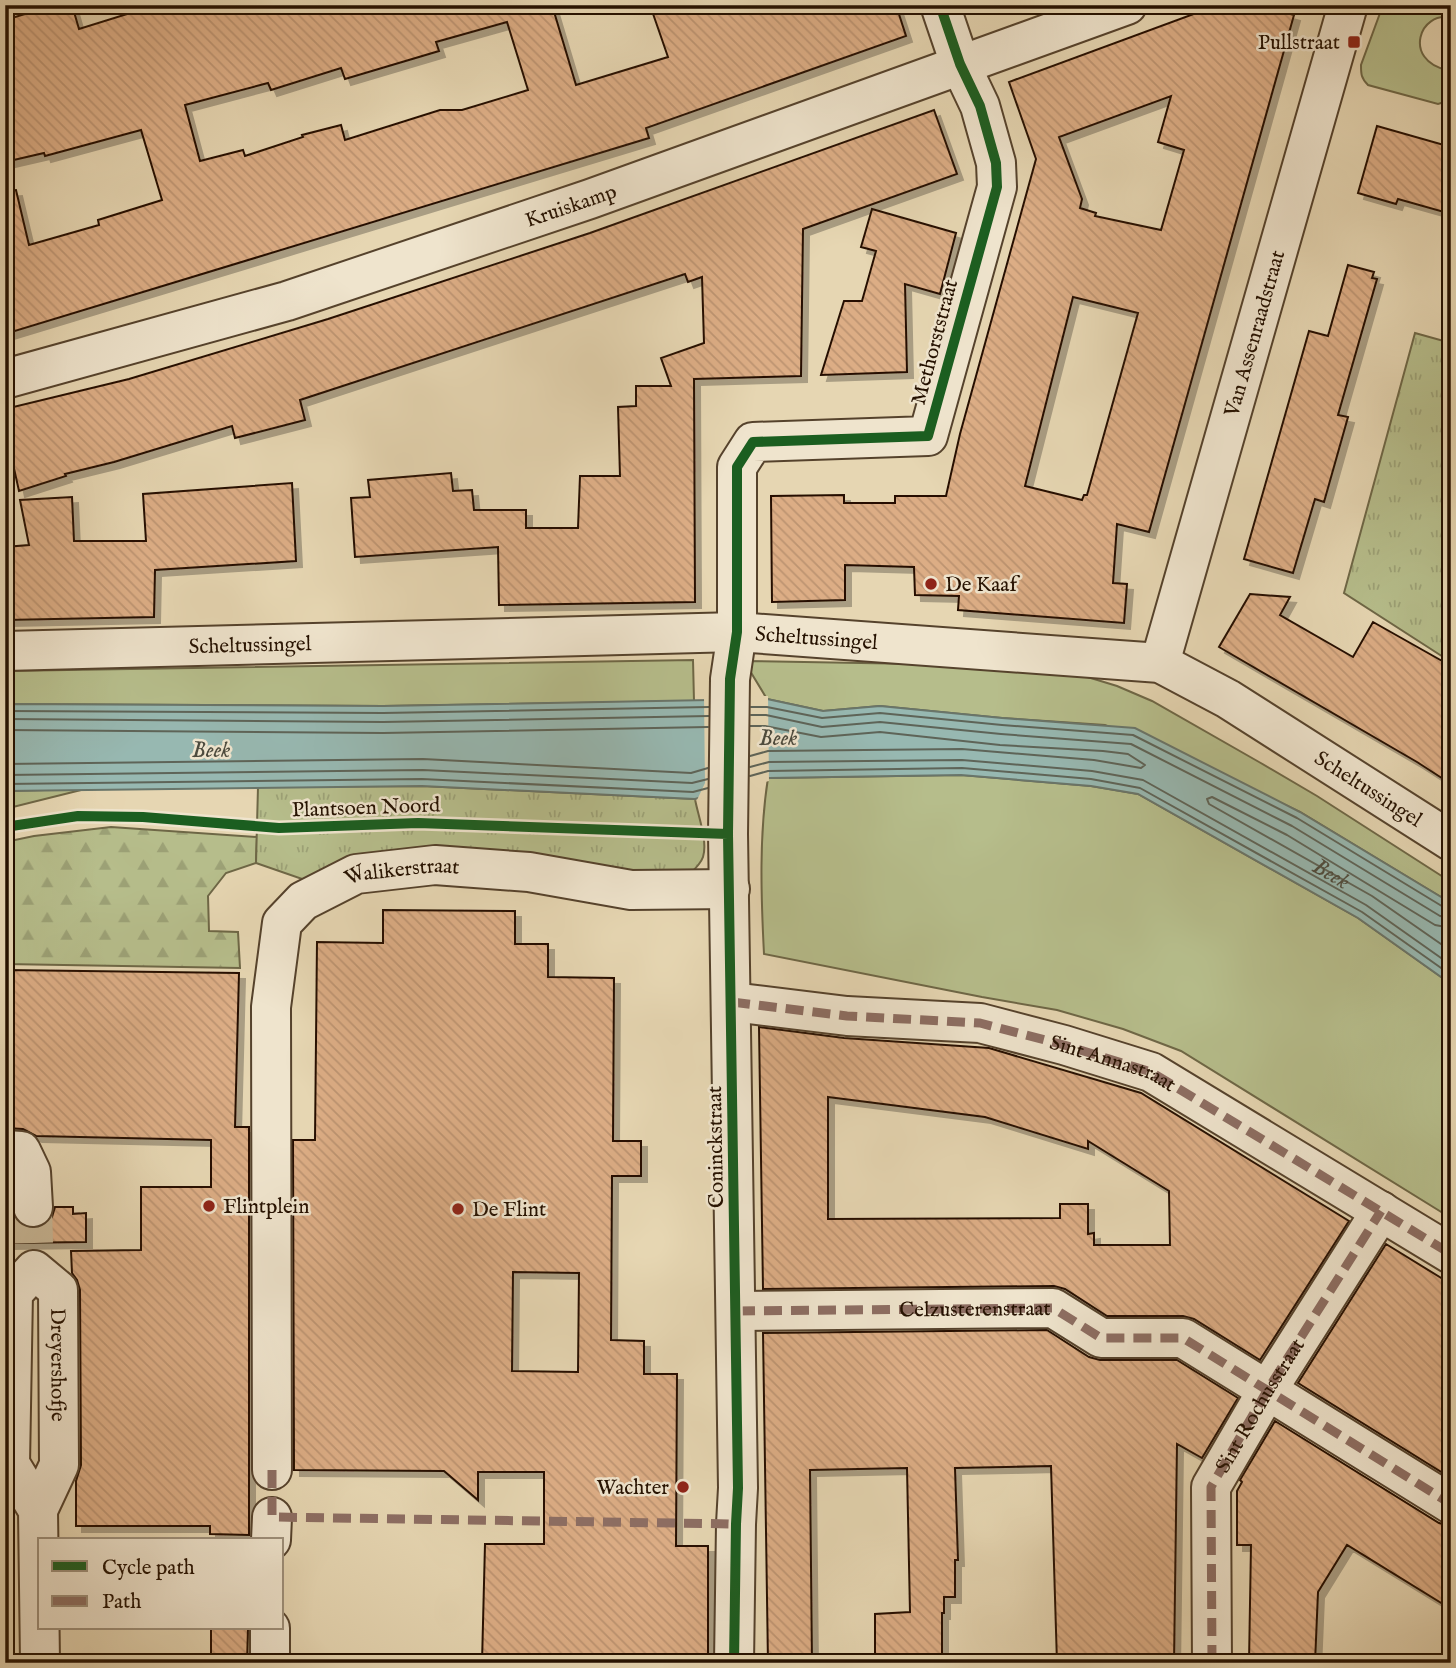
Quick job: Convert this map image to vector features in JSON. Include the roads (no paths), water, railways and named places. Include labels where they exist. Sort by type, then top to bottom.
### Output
[{"type":"street","points":[[940,5],[960,64]]},
{"type":"street","name":"Kruiskamp","points":[[5,379],[287,301],[590,199],[1127,5]]},
{"type":"street","name":"Van Assenraadstraat","points":[[1160,663],[1348,5]]},
{"type":"street","name":"Methorststraat","points":[[737,632],[737,467],[753,442],[928,436],[997,187],[996,163],[980,106],[960,64]]},
{"type":"street","name":"Scheltussingel","points":[[5,651],[737,632],[1160,663],[1228,699],[1451,841]]},
{"type":"street","name":"Coninckstraat","points":[[734,1663],[738,1488],[737,1311],[729,804],[730,679],[737,632]]},
{"type":"street","name":"Walikerstraat","points":[[272,1470],[271,1007],[282,923],[303,901],[356,874],[435,865],[528,872],[631,890],[730,889]]},
{"type":"street","name":"Sint Annastraat","points":[[732,1002],[847,1016],[980,1023],[1151,1072],[1451,1254]]},
{"type":"street","name":"Dreyershofje","points":[[5,1150],[21,1151],[31,1172],[34,1240],[58,1290],[59,1465],[38,1510],[38,1538]]},
{"type":"street","name":"Sint Rochusstraat","points":[[1212,1663],[1211,1487],[1268,1389],[1381,1211]]},
{"type":"street","name":"Celzusterenstraat","points":[[737,1311],[1053,1308],[1101,1338],[1182,1338],[1451,1504]]},
{"type":"street","name":"Dreyershofje","points":[[40,1630],[40,1662]]},
{"type":"street","points":[[270,1630],[270,1663]]},
{"type":"water","name":"Beek","points":[[767,699],[823,711],[880,706],[1135,728],[1300,812],[1451,903],[1451,984],[1358,918],[1138,794],[1091,786],[961,775],[769,778],[695,799],[422,786],[5,791],[5,704],[383,706]]},
{"type":"tunnel","points":[[33,1207],[34,1243]]},
{"type":"place","name":"Pullstraat","points":[[1354,42]]},
{"type":"place","name":"De Kaaf","points":[[931,584]]},
{"type":"place","name":"Flintplein","points":[[209,1206]]},
{"type":"place","name":"De Flint","points":[[458,1209]]},
{"type":"place","name":"Wachter","points":[[683,1487]]}]
